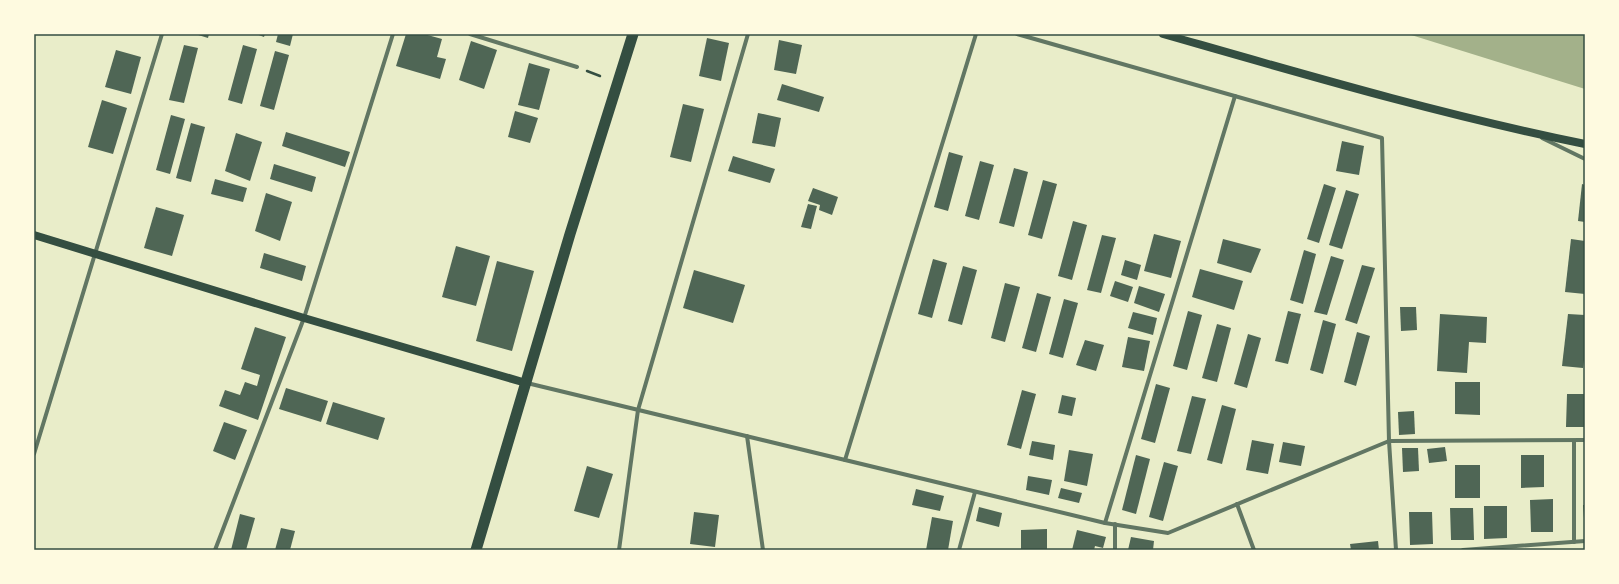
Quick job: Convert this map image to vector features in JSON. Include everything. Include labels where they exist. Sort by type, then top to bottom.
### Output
[{"type":"highway","points":[[476,550],[568,242],[633,34]]},
{"type":"main road","points":[[1162,34],[1388,98],[1535,134],[1585,144]]},
{"type":"main road","points":[[34,235],[304,318],[526,383]]},
{"type":"street","points":[[34,454],[162,34]]},
{"type":"street","points":[[215,550],[304,318],[393,34]]},
{"type":"street","points":[[470,34],[577,67]]},
{"type":"street","points":[[619,550],[638,410],[748,34]]},
{"type":"street","points":[[845,460],[976,34]]},
{"type":"street","points":[[1017,34],[1382,138],[1389,441],[1396,550]]},
{"type":"street","points":[[1105,523],[1235,96]]},
{"type":"street","points":[[1535,134],[1585,159]]},
{"type":"street","points":[[526,383],[1105,523],[1168,533],[1389,441],[1585,440]]},
{"type":"street","points":[[747,436],[763,550]]},
{"type":"street","points":[[1574,440],[1574,542]]},
{"type":"street","points":[[959,550],[975,492]]},
{"type":"street","points":[[1236,504],[1254,550]]},
{"type":"street","points":[[1115,524],[1116,550]]},
{"type":"street","points":[[1463,550],[1585,541]]},
{"type":"street","points":[[1532,545],[1532,550]]},
{"type":"shaded area","points":[[1408,34],[1585,34],[1585,89]]},
{"type":"building","points":[[195,34],[209,34],[208,38]]},
{"type":"building","points":[[256,34],[265,34],[264,37]]},
{"type":"building","points":[[278,34],[293,34],[290,46],[276,42]]},
{"type":"building","points":[[406,34],[424,34],[442,39],[437,57],[446,59],[440,79],[396,66]]},
{"type":"building","points":[[707,38],[729,43],[721,81],[699,76]]},
{"type":"building","points":[[779,40],[802,45],[796,74],[774,70]]},
{"type":"building","points":[[471,41],[497,50],[484,89],[459,80]]},
{"type":"building","points":[[184,45],[198,48],[184,103],[169,100]]},
{"type":"building","points":[[243,45],[257,49],[242,104],[228,100]]},
{"type":"building","points":[[116,50],[141,57],[131,94],[105,87]]},
{"type":"building","points":[[275,51],[289,55],[274,110],[260,106]]},
{"type":"building","points":[[529,63],[550,69],[539,110],[518,105]]},
{"type":"building","points":[[782,84],[824,97],[819,112],[777,100]]},
{"type":"building","points":[[102,100],[127,108],[113,154],[88,147]]},
{"type":"building","points":[[683,104],[704,109],[691,162],[670,157]]},
{"type":"building","points":[[515,111],[538,118],[530,143],[508,137]]},
{"type":"building","points":[[758,113],[781,118],[775,147],[752,143]]},
{"type":"building","points":[[171,115],[185,119],[170,174],[156,170]]},
{"type":"building","points":[[191,123],[205,127],[191,182],[176,178]]},
{"type":"building","points":[[286,132],[350,152],[345,167],[282,146]]},
{"type":"building","points":[[236,133],[262,142],[250,181],[225,171]]},
{"type":"building","points":[[1342,141],[1364,146],[1359,175],[1336,171]]},
{"type":"building","points":[[949,152],[963,156],[948,211],[934,207]]},
{"type":"building","points":[[733,156],[775,169],[770,183],[728,171]]},
{"type":"building","points":[[980,161],[994,165],[979,220],[965,216]]},
{"type":"building","points":[[274,164],[316,177],[312,192],[270,179]]},
{"type":"building","points":[[1014,168],[1028,172],[1014,227],[999,223]]},
{"type":"building","points":[[215,179],[247,188],[243,202],[211,194]]},
{"type":"building","points":[[1043,180],[1057,184],[1042,239],[1028,235]]},
{"type":"building","points":[[1324,184],[1336,188],[1319,243],[1307,239]]},
{"type":"building","points":[[1582,184],[1585,185],[1585,222],[1578,221]]},
{"type":"building","points":[[813,188],[838,197],[832,215],[819,210],[820,205],[808,201]]},
{"type":"building","points":[[1346,190],[1359,194],[1342,249],[1329,245]]},
{"type":"building","points":[[266,193],[292,202],[280,241],[255,231]]},
{"type":"building","points":[[808,204],[817,206],[811,229],[801,227]]},
{"type":"building","points":[[156,207],[184,215],[172,256],[144,248]]},
{"type":"building","points":[[1073,221],[1087,225],[1072,280],[1058,276]]},
{"type":"building","points":[[1154,234],[1181,241],[1171,278],[1144,271]]},
{"type":"building","points":[[1102,235],[1116,238],[1101,293],[1087,290]]},
{"type":"building","points":[[1223,239],[1261,249],[1251,273],[1217,263]]},
{"type":"building","points":[[1571,239],[1585,241],[1585,294],[1565,292]]},
{"type":"building","points":[[456,246],[490,256],[476,306],[442,297]]},
{"type":"building","points":[[1304,250],[1316,254],[1303,304],[1290,300]]},
{"type":"building","points":[[264,253],[306,266],[302,281],[260,268]]},
{"type":"building","points":[[1331,256],[1344,260],[1327,315],[1314,312]]},
{"type":"building","points":[[933,259],[947,263],[932,318],[918,314]]},
{"type":"building","points":[[1125,260],[1141,265],[1137,280],[1121,275]]},
{"type":"building","points":[[497,261],[534,271],[512,351],[476,341]]},
{"type":"building","points":[[1362,265],[1375,268],[1357,324],[1345,320]]},
{"type":"building","points":[[963,266],[977,270],[962,325],[948,321]]},
{"type":"building","points":[[1200,269],[1243,281],[1234,310],[1192,297]]},
{"type":"building","points":[[694,270],[745,285],[733,323],[683,308]]},
{"type":"building","points":[[1115,281],[1133,287],[1128,302],[1110,296]]},
{"type":"building","points":[[1005,283],[1020,287],[1005,342],[991,338]]},
{"type":"building","points":[[1139,286],[1165,294],[1159,312],[1134,303]]},
{"type":"building","points":[[1037,293],[1051,297],[1036,352],[1022,348]]},
{"type":"building","points":[[1064,299],[1078,303],[1063,358],[1049,354]]},
{"type":"building","points":[[1400,307],[1416,307],[1417,330],[1401,331]]},
{"type":"building","points":[[1188,311],[1202,315],[1187,370],[1173,366]]},
{"type":"building","points":[[1288,311],[1301,314],[1288,364],[1275,361]]},
{"type":"building","points":[[1133,312],[1157,318],[1153,335],[1128,328]]},
{"type":"building","points":[[1440,314],[1487,317],[1486,343],[1469,342],[1467,373],[1437,371]]},
{"type":"building","points":[[1568,314],[1585,315],[1585,352],[1583,368],[1562,366]]},
{"type":"building","points":[[1323,320],[1336,324],[1323,374],[1310,370]]},
{"type":"building","points":[[1217,324],[1231,328],[1217,382],[1202,378]]},
{"type":"building","points":[[255,327],[286,337],[258,420],[219,406],[225,390],[240,395],[245,382],[257,386],[260,375],[241,369]]},
{"type":"building","points":[[1357,332],[1370,336],[1356,386],[1344,382]]},
{"type":"building","points":[[1248,334],[1261,338],[1247,388],[1234,384]]},
{"type":"building","points":[[1128,337],[1150,341],[1144,371],[1122,367]]},
{"type":"building","points":[[1085,340],[1104,345],[1096,371],[1076,365]]},
{"type":"building","points":[[1455,382],[1480,382],[1480,415],[1455,414]]},
{"type":"building","points":[[1156,384],[1170,388],[1155,443],[1141,439]]},
{"type":"building","points":[[286,388],[328,401],[321,422],[279,409]]},
{"type":"building","points":[[1022,390],[1036,394],[1021,449],[1007,445]]},
{"type":"building","points":[[1567,394],[1585,394],[1585,427],[1566,427]]},
{"type":"building","points":[[1062,395],[1076,398],[1072,416],[1058,413]]},
{"type":"building","points":[[1192,396],[1206,399],[1191,454],[1177,451]]},
{"type":"building","points":[[333,402],[385,418],[378,440],[326,424]]},
{"type":"building","points":[[1222,405],[1236,409],[1222,464],[1207,460]]},
{"type":"building","points":[[1414,411],[1415,434],[1399,435],[1398,412]]},
{"type":"building","points":[[224,422],[247,430],[235,460],[213,451]]},
{"type":"building","points":[[1252,440],[1274,444],[1268,474],[1246,470]]},
{"type":"building","points":[[1032,441],[1055,445],[1053,460],[1029,455]]},
{"type":"building","points":[[1283,442],[1305,446],[1301,466],[1279,462]]},
{"type":"building","points":[[1445,447],[1447,461],[1429,463],[1427,449]]},
{"type":"building","points":[[1402,448],[1418,448],[1419,471],[1403,472]]},
{"type":"building","points":[[1069,450],[1093,454],[1087,486],[1064,481]]},
{"type":"building","points":[[1136,455],[1150,459],[1136,514],[1122,510]]},
{"type":"building","points":[[1521,455],[1544,455],[1544,487],[1521,488]]},
{"type":"building","points":[[1164,462],[1178,466],[1163,521],[1149,517]]},
{"type":"building","points":[[1455,465],[1480,465],[1480,498],[1455,498]]},
{"type":"building","points":[[587,466],[613,474],[599,518],[574,511]]},
{"type":"building","points":[[1028,476],[1052,480],[1049,495],[1026,490]]},
{"type":"building","points":[[1061,488],[1082,493],[1079,503],[1058,498]]},
{"type":"building","points":[[916,489],[944,496],[940,511],[912,505]]},
{"type":"building","points":[[1553,499],[1553,532],[1531,532],[1530,500]]},
{"type":"building","points":[[1583,505],[1585,505],[1585,518],[1584,518]]},
{"type":"building","points":[[1484,506],[1507,506],[1507,538],[1484,539]]},
{"type":"building","points":[[979,507],[1002,513],[999,527],[976,521]]},
{"type":"building","points":[[1450,508],[1473,508],[1474,540],[1451,540]]},
{"type":"building","points":[[694,512],[719,515],[715,547],[690,544]]},
{"type":"building","points":[[1409,512],[1432,512],[1433,544],[1410,545]]},
{"type":"building","points":[[240,514],[255,518],[246,550],[231,550]]},
{"type":"building","points":[[932,517],[953,521],[948,550],[926,550]]},
{"type":"building","points":[[281,528],[295,531],[290,550],[275,550]]},
{"type":"building","points":[[1047,529],[1047,550],[1021,550],[1021,530]]},
{"type":"building","points":[[1077,530],[1106,537],[1103,548],[1095,546],[1094,550],[1072,550]]},
{"type":"building","points":[[1131,537],[1154,541],[1153,550],[1128,550]]},
{"type":"building","points":[[1378,541],[1379,550],[1351,550],[1350,544]]}]
